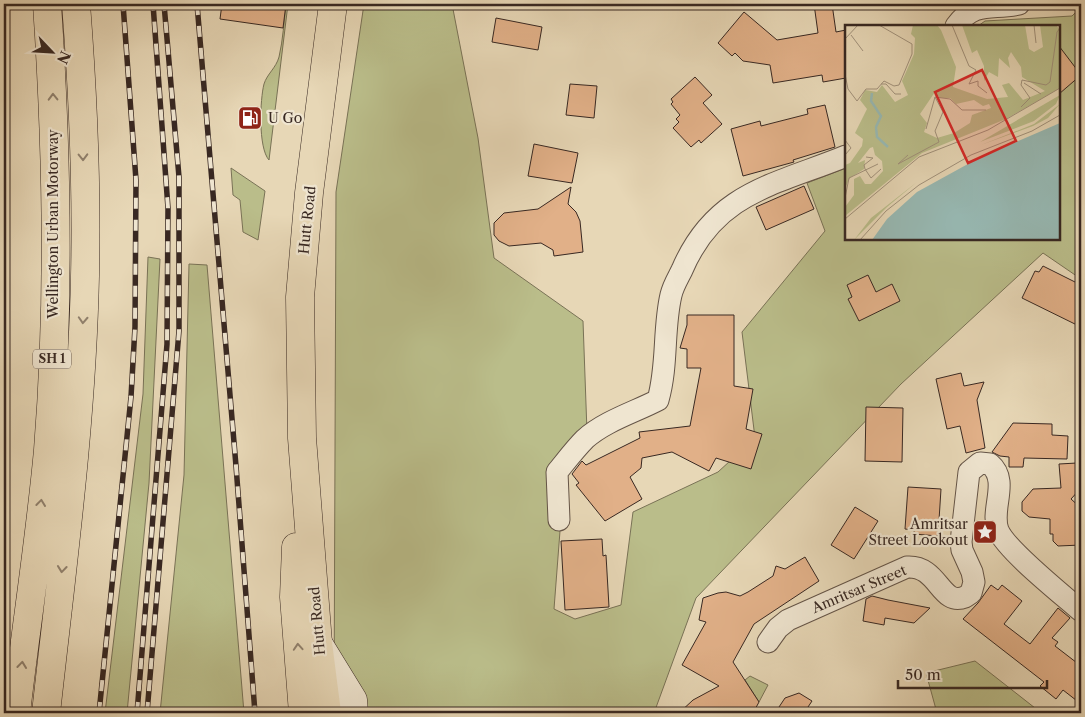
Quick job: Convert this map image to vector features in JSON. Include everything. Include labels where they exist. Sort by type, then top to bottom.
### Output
[{"type":"main road","name":"Wellington Urban Motorway","points":[[16,713],[48,450],[56,282],[52,84],[47,4]]},
{"type":"main road","name":"SH 1","points":[[46,713],[75,453],[85,276],[81,78],[76,4]]},
{"type":"main road","name":"Hutt Road","points":[[327,713],[318,643],[302,438],[300,297],[309,194],[333,4]]},
{"type":"main road","name":"Hutt Road","points":[[302,438],[294,597],[303,713]]},
{"type":"main road","points":[[312,713],[318,643]]},
{"type":"main road","points":[[318,643],[353,700],[354,713]]},
{"type":"street","points":[[957,25],[971,10],[982,5],[1008,6],[1019,4]]},
{"type":"street","points":[[559,520],[556,472],[586,438],[609,424],[658,400],[664,380],[672,294],[688,255],[708,224],[717,215],[738,201],[777,181],[803,174],[845,156]]},
{"type":"street","name":"Amritsar Street","points":[[768,642],[778,628],[788,620],[907,567],[920,568],[930,574],[949,596],[954,599],[965,598],[973,588],[974,577],[962,550],[961,530],[969,472],[980,463],[990,464],[999,477],[997,520],[1002,536],[1014,550],[1081,611]]},
{"type":"green space","points":[[286,4],[288,4],[269,160],[265,154],[262,135],[263,91],[265,80],[279,57]]},
{"type":"green space","points":[[364,4],[452,4],[478,138],[494,258],[583,321],[587,432],[556,470],[561,518],[554,609],[575,619],[621,605],[633,512],[718,472],[755,438],[742,332],[825,231],[807,183],[845,168],[845,240],[1060,240],[1060,25],[979,25],[985,21],[1072,16],[1081,7],[1081,279],[1043,253],[901,384],[696,598],[654,713],[334,713],[336,192]]},
{"type":"green space","points":[[231,168],[265,191],[258,240],[243,232],[240,200],[233,195]]},
{"type":"green space","points":[[148,257],[160,259],[149,483],[127,713],[105,713],[143,394]]},
{"type":"green space","points":[[189,264],[207,265],[244,713],[160,713],[184,475]]},
{"type":"green space","points":[[975,661],[1035,708],[1046,713],[937,713],[926,673]]},
{"type":"green space","points":[[750,676],[768,685],[759,702],[745,680]]},
{"type":"building","points":[[222,4],[286,4],[283,28],[220,19]]},
{"type":"building","points":[[814,4],[832,4],[836,32],[845,30],[845,78],[823,82],[822,75],[773,83],[770,65],[743,61],[735,53],[732,56],[718,43],[744,12],[777,40],[818,33]]},
{"type":"building","points":[[496,18],[542,27],[538,50],[492,42]]},
{"type":"building","points":[[1060,47],[1081,75],[1060,93]]},
{"type":"building","points":[[695,77],[712,95],[703,103],[722,124],[701,143],[699,140],[691,147],[673,128],[679,122],[676,119],[680,115],[671,104],[673,102],[671,99]]},
{"type":"building","points":[[570,84],[597,86],[594,118],[566,115]]},
{"type":"building","points":[[825,105],[835,147],[793,160],[794,162],[743,176],[731,129],[760,121],[761,126],[808,114],[807,109]]},
{"type":"building","points":[[534,144],[578,153],[572,183],[528,176]]},
{"type":"building","points":[[804,186],[814,209],[766,230],[756,207]]},
{"type":"building","points":[[571,187],[568,204],[576,212],[580,221],[583,252],[554,256],[553,250],[541,243],[509,246],[499,241],[494,235],[494,223],[504,213],[538,209]]},
{"type":"building","points":[[1043,266],[1081,285],[1081,327],[1022,298],[1035,271],[1039,272]]},
{"type":"building","points":[[868,275],[876,292],[892,284],[900,301],[859,321],[848,299],[852,297],[847,285]]},
{"type":"building","points":[[687,315],[734,315],[734,386],[753,389],[746,429],[762,434],[751,469],[716,458],[709,471],[672,452],[642,458],[641,468],[630,477],[642,499],[605,521],[576,485],[579,483],[572,474],[582,461],[586,465],[640,438],[639,432],[690,426],[701,368],[687,368],[687,349],[680,348],[687,325]]},
{"type":"building","points":[[961,373],[964,386],[984,382],[977,400],[985,448],[966,453],[960,426],[947,429],[936,379]]},
{"type":"building","points":[[866,407],[903,408],[902,462],[865,461]]},
{"type":"building","points":[[1013,423],[1052,424],[1052,435],[1068,436],[1067,459],[1024,458],[1023,467],[1009,467],[1009,457],[1000,456],[992,452]]},
{"type":"building","points":[[1077,463],[1079,488],[1081,488],[1071,499],[1081,508],[1081,545],[1058,546],[1053,541],[1053,534],[1050,534],[1050,519],[1029,517],[1022,511],[1022,502],[1033,489],[1061,488],[1059,464]]},
{"type":"building","points":[[908,487],[941,489],[938,536],[914,534],[914,530],[905,529]]},
{"type":"building","points":[[855,507],[878,521],[854,559],[831,545]]},
{"type":"building","points":[[602,539],[603,556],[606,555],[609,607],[565,610],[561,541]]},
{"type":"building","points":[[805,557],[819,581],[754,624],[733,662],[759,702],[753,713],[679,713],[693,700],[719,686],[682,665],[706,622],[699,620],[703,598],[726,592],[740,596],[773,576],[776,566],[785,569]]},
{"type":"building","points":[[991,585],[998,590],[1002,585],[1022,601],[1004,624],[1030,644],[1058,608],[1070,618],[1052,638],[1058,642],[1055,646],[1081,666],[1081,704],[1063,690],[1056,699],[1040,686],[1044,682],[963,619]]},
{"type":"building","points":[[872,596],[930,608],[914,623],[885,618],[884,625],[863,621],[866,599]]},
{"type":"building","points":[[799,693],[812,701],[804,713],[775,713],[785,698]]},
{"type":"railway","points":[[99,713],[131,397],[135,327],[136,180],[123,4]]},
{"type":"railway","points":[[137,713],[167,344],[168,208],[153,4]]},
{"type":"railway","points":[[147,713],[179,331],[179,177],[164,4]]},
{"type":"railway","points":[[197,4],[255,713]]},
{"type":"place","name":"U Go","points":[[250,118]]},
{"type":"place","name":"Amritsar Street Lookout","points":[[985,532]]}]
